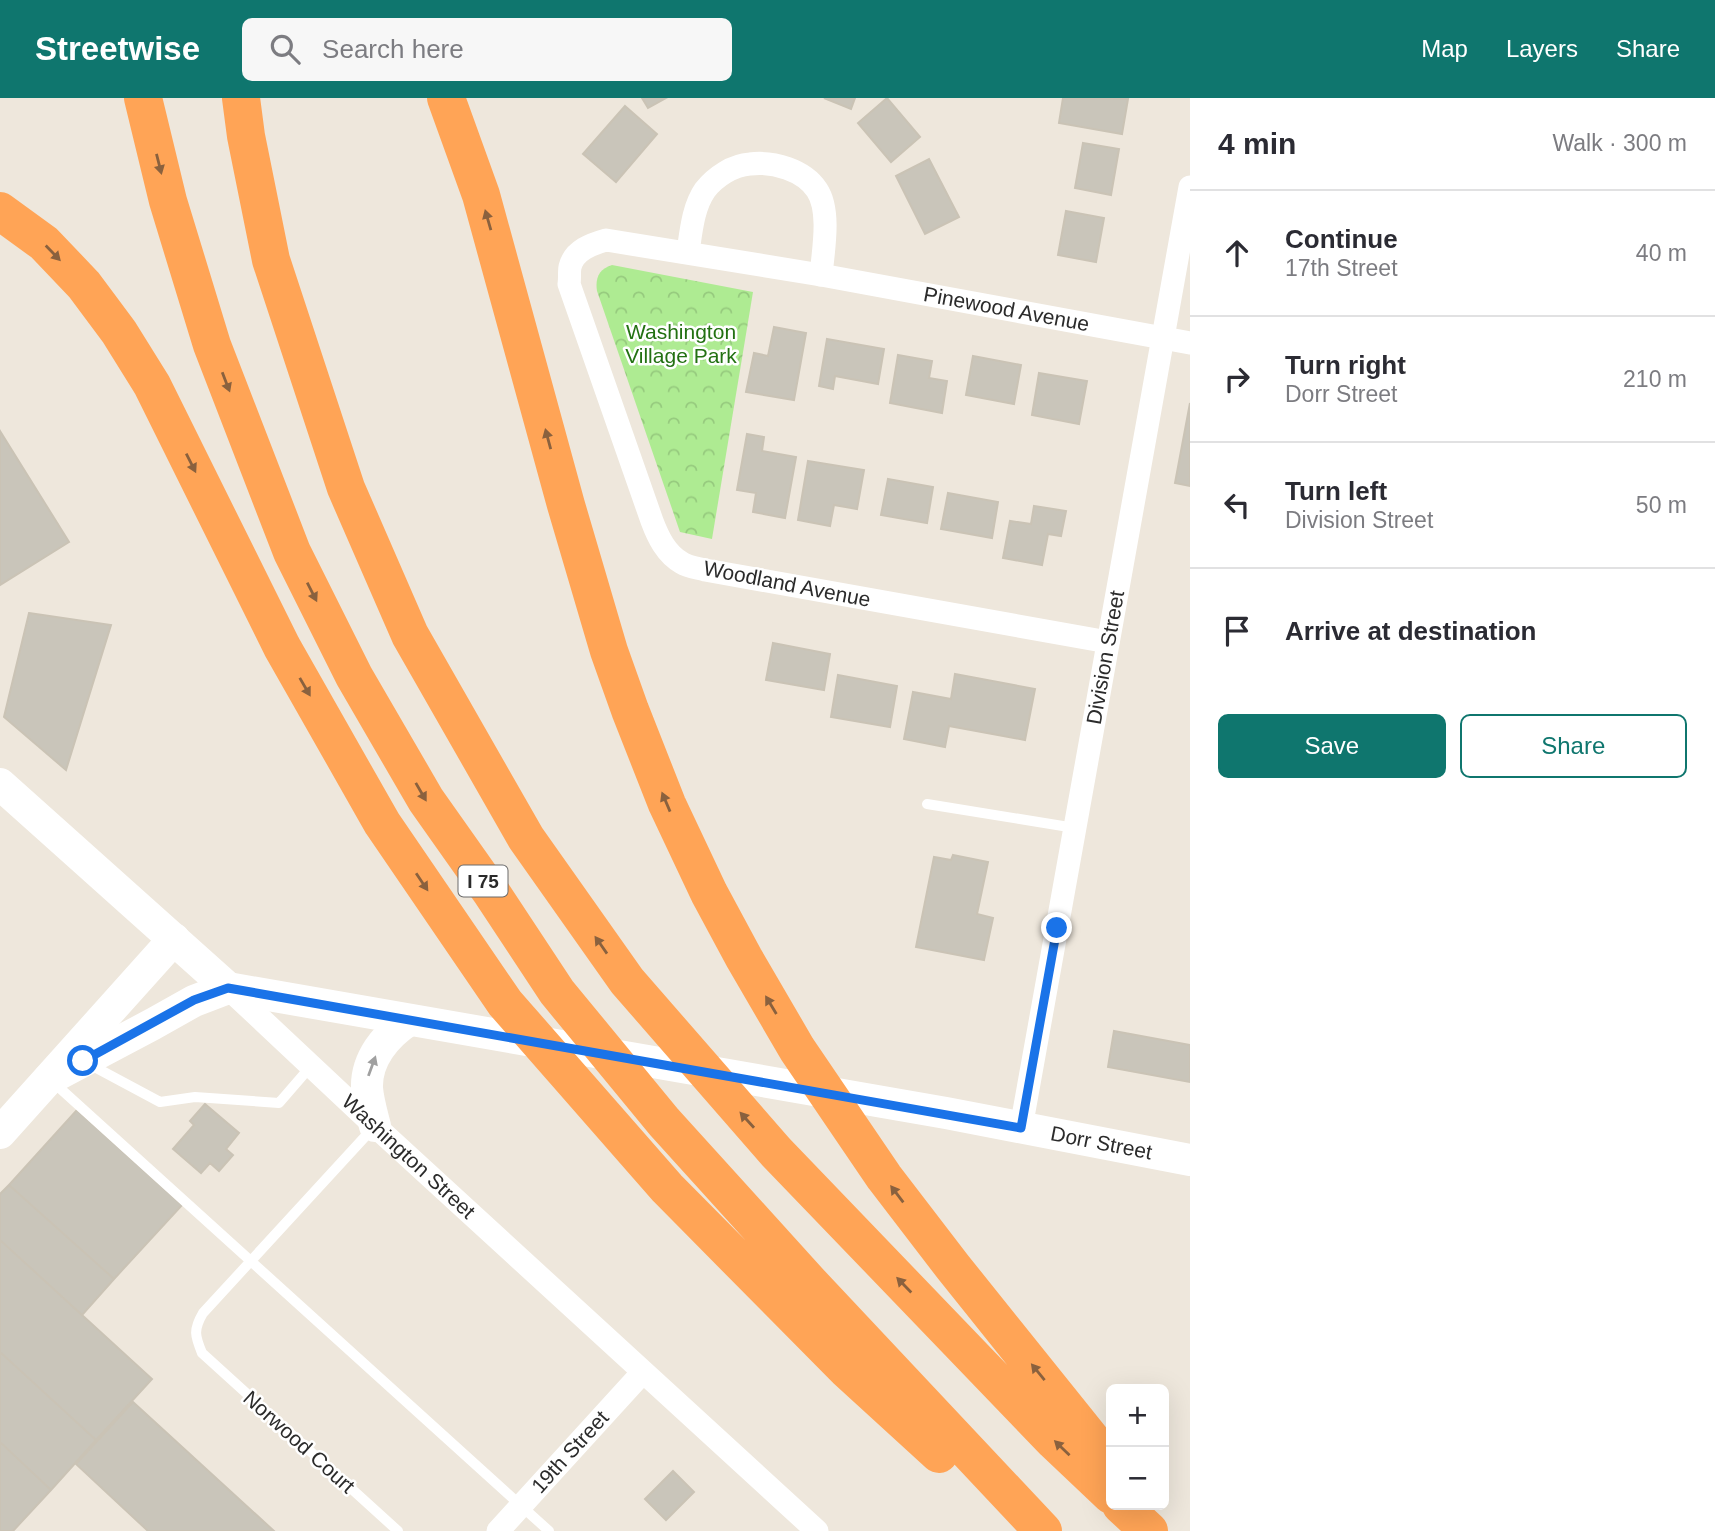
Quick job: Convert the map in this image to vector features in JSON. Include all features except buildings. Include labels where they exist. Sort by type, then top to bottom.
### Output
[{"type":"highway","name":"I 75","points":[[143,98],[168,201],[212,345],[292,552],[354,676],[426,800],[557,992],[664,1122],[809,1282],[1043,1531]]},
{"type":"highway","name":"I 75","points":[[241,98],[271,260],[346,488],[410,635],[526,838],[627,981],[776,1152],[1054,1441],[1106,1490]]},
{"type":"highway","points":[[446,98],[481,195],[609,651],[667,804],[709,893],[797,1049],[884,1177],[1106,1458]]},
{"type":"highway","points":[[0,211],[44,243],[84,285],[119,332],[152,385],[282,647],[382,823],[505,1003],[667,1188],[846,1368],[1023,1531]]},
{"type":"highway","points":[[1126,1510],[1149,1531]]},
{"type":"highway","points":[[1148,1510],[1166,1531]]},
{"type":"main road","name":"Washington Street","points":[[0,784],[228,988]]},
{"type":"main road","points":[[0,1133],[67,1065],[174,939]]},
{"type":"main road","points":[[67,1065],[194,1000],[228,988]]},
{"type":"main road","name":"Dorr Street","points":[[228,988],[946,1114],[1190,1160]]},
{"type":"main road","points":[[375,1126],[367,1088],[368,1076],[381,1046],[396,1029],[409,1020]]},
{"type":"street","points":[[688,253],[691,228],[703,192],[716,178],[733,169],[749,164],[769,164],[790,169],[806,178],[818,191],[825,218],[821,275]]},
{"type":"street","name":"Division Street","points":[[1021,1128],[1190,187]]},
{"type":"street","name":"Pinewood Avenue","points":[[569,284],[570,265],[577,254],[589,245],[606,240],[821,275],[1190,343]]},
{"type":"street","name":"Woodland Avenue","points":[[569,284],[658,538],[683,564],[1108,642]]},
{"type":"street","name":"Washington Street","points":[[228,988],[817,1531]]},
{"type":"street","name":"19th Street","points":[[498,1531],[643,1372]]},
{"type":"lane","points":[[926,804],[1075,828]]},
{"type":"lane","points":[[67,1065],[160,1102],[195,1097],[279,1103],[311,1066]]},
{"type":"lane","points":[[67,1065],[251,1261],[549,1531]]},
{"type":"lane","points":[[251,1261],[375,1126]]},
{"type":"lane","name":"Norwood Court","points":[[251,1261],[203,1313],[197,1324],[195,1333],[201,1353],[398,1531]]},
{"type":"green space","name":"Washington Village Park","points":[[612,265],[753,292],[712,539],[680,532],[597,291],[599,275]]},
{"type":"route","points":[[83,1061],[194,1000],[228,988],[1021,1128],[1057,928]]}]
